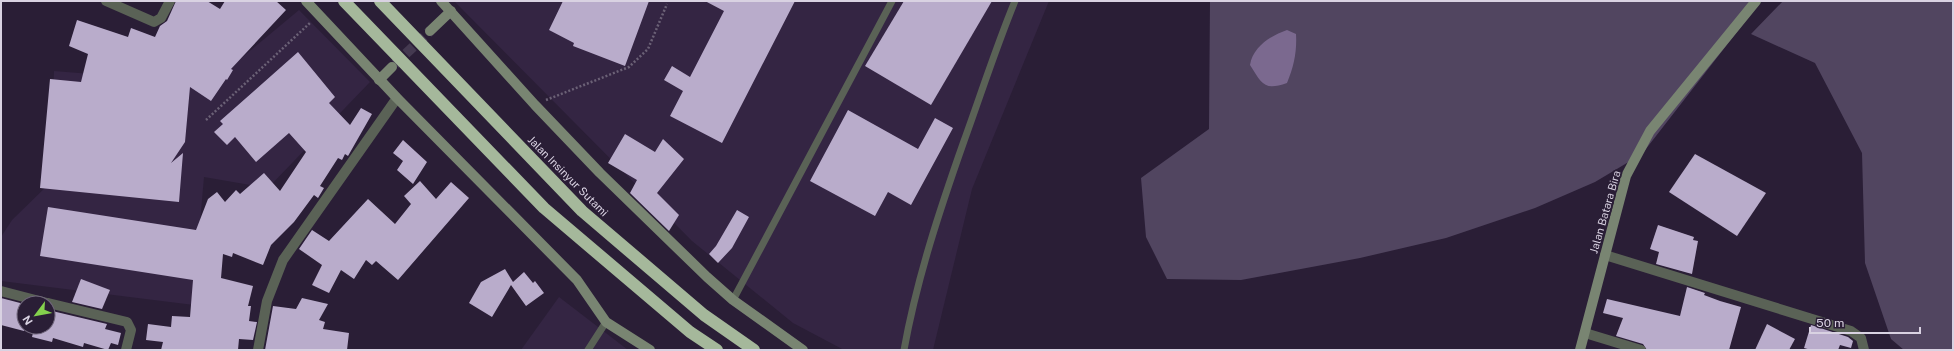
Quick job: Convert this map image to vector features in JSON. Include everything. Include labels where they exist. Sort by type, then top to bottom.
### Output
[{"type":"highway","points":[[344,1],[544,208],[690,332],[717,350]]},
{"type":"highway","name":"Jalan Insinyur Sutami","points":[[380,1],[582,211],[704,315],[754,350]]},
{"type":"street","points":[[106,1],[154,22],[161,18],[170,1]]},
{"type":"street","points":[[306,1],[396,98],[577,280],[606,322],[650,350]]},
{"type":"street","points":[[441,1],[600,173],[733,300],[770,328],[803,350]]},
{"type":"street","name":"Jalan Batara Bira","points":[[1580,350],[1626,176],[1650,131],[1756,1]]},
{"type":"street","points":[[430,31],[451,11]]},
{"type":"street","points":[[379,80],[392,67]]},
{"type":"street","points":[[258,350],[268,301],[283,260],[396,98]]},
{"type":"street","points":[[1605,255],[1851,331],[1861,338],[1864,350]]},
{"type":"street","points":[[1,291],[16,295]]},
{"type":"street","points":[[56,305],[126,322],[131,330],[126,350]]},
{"type":"street","points":[[1585,333],[1641,350]]},
{"type":"lane","points":[[733,300],[892,1]]},
{"type":"lane","points":[[904,350],[919,280],[943,203],[991,61],[1015,1]]},
{"type":"lane","points":[[588,350],[606,322]]},
{"type":"path","points":[[535,104],[629,67],[648,49],[667,4]]},
{"type":"path","points":[[206,120],[319,15]]},
{"type":"shaded area","points":[[454,1],[1049,1],[972,189],[933,350],[844,350],[793,323],[692,241]]},
{"type":"shaded area","points":[[1210,1],[1761,1],[1642,154],[1595,182],[1535,208],[1446,238],[1360,258],[1241,280],[1167,279],[1146,237],[1141,178],[1209,129]]},
{"type":"shaded area","points":[[1783,1],[1953,1],[1953,350],[1904,350],[1891,339],[1865,263],[1862,153],[1815,63],[1751,34]]},
{"type":"shaded area","points":[[299,10],[370,82],[268,188],[204,177],[199,234],[202,306],[1,281],[1,237],[12,220],[50,183],[54,71],[178,81],[239,60]]},
{"type":"shaded area","points":[[1287,30],[1296,34],[1292,71],[1287,83],[1268,86],[1261,81],[1250,65],[1252,59],[1263,43],[1274,35]]},
{"type":"shaded area","points":[[559,297],[628,350],[521,350]]},
{"type":"building","points":[[176,1],[207,1],[220,9],[225,1],[276,1],[286,10],[231,69],[233,70],[227,80],[226,79],[211,101],[190,87],[185,142],[171,163],[183,153],[179,202],[40,188],[50,79],[81,82],[88,54],[69,46],[77,20],[128,37],[131,28],[155,37],[160,26],[167,21]]},
{"type":"building","points":[[563,1],[649,1],[625,66],[573,46],[574,43],[549,30]]},
{"type":"building","points":[[705,1],[795,1],[722,143],[670,116],[683,91],[664,80],[672,66],[690,77],[724,11]]},
{"type":"building","points":[[904,1],[992,1],[931,105],[865,66]]},
{"type":"building","points":[[298,52],[335,97],[329,103],[350,125],[361,108],[372,114],[348,156],[345,154],[342,160],[338,158],[320,186],[324,188],[318,198],[314,195],[294,222],[271,245],[263,265],[233,253],[232,257],[223,254],[221,278],[253,286],[248,306],[251,306],[249,321],[257,322],[253,340],[239,339],[238,350],[161,350],[163,342],[146,340],[148,324],[171,327],[172,316],[190,317],[193,280],[40,256],[48,207],[196,230],[208,199],[217,192],[225,202],[236,190],[240,194],[264,173],[280,191],[306,152],[289,133],[256,162],[235,137],[227,145],[214,132],[223,124],[220,121]]},
{"type":"building","points":[[848,110],[918,149],[935,118],[953,128],[911,205],[888,192],[875,216],[810,181]]},
{"type":"building","points":[[625,134],[655,152],[663,139],[684,159],[657,193],[679,215],[669,231],[630,193],[637,180],[608,163]]},
{"type":"building","points":[[403,140],[427,162],[413,184],[397,170],[403,161],[393,153]]},
{"type":"building","points":[[1695,154],[1766,193],[1737,236],[1669,192]]},
{"type":"building","points":[[420,181],[436,199],[451,182],[469,198],[398,280],[376,261],[372,265],[366,260],[354,279],[341,270],[329,293],[312,285],[322,265],[299,249],[312,230],[329,241],[368,199],[395,224],[411,204],[404,196]]},
{"type":"building","points":[[737,210],[749,217],[732,248],[718,263],[709,254],[716,246]]},
{"type":"building","points":[[1658,225],[1694,237],[1693,240],[1698,241],[1692,274],[1656,264],[1659,252],[1650,249]]},
{"type":"building","points":[[505,269],[513,282],[524,272],[533,283],[535,281],[544,293],[526,306],[511,285],[492,317],[469,303],[481,282]]},
{"type":"building","points":[[81,279],[110,290],[102,309],[72,302]]},
{"type":"building","points":[[1687,287],[1705,293],[1704,295],[1720,301],[1741,307],[1729,350],[1647,350],[1643,344],[1616,336],[1623,318],[1603,313],[1607,299],[1680,316]]},
{"type":"building","points":[[1,298],[16,302],[16,329],[1,325]]},
{"type":"building","points":[[302,298],[328,304],[319,320],[325,322],[323,329],[349,333],[347,350],[265,350],[273,306],[296,309]]},
{"type":"building","points":[[56,312],[107,324],[105,329],[121,333],[118,345],[111,343],[108,350],[84,343],[83,347],[53,338],[52,342],[32,337],[32,335],[56,335]]},
{"type":"building","points":[[1767,324],[1795,339],[1789,350],[1755,350]]},
{"type":"building","points":[[1811,325],[1848,337],[1853,341],[1851,348],[1840,345],[1838,350],[1811,350],[1804,348]]},
{"type":"tunnel","points":[[395,64],[430,31]]}]
